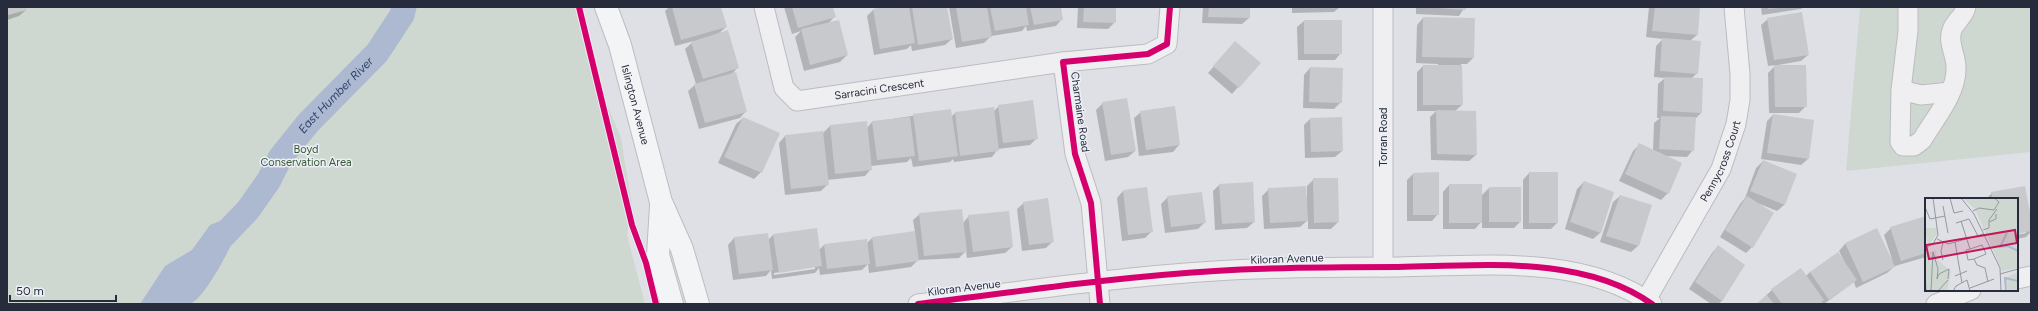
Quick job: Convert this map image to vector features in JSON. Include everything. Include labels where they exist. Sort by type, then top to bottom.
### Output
[{"type":"main road","name":"Islington Avenue","points":[[606,7],[620,45],[661,202],[682,249],[698,304]]},
{"type":"main road","name":"Islington Avenue","points":[[661,202],[658,255],[672,304]]},
{"type":"street","name":"Sarracini Crescent","points":[[764,7],[784,88],[797,101],[1063,62]]},
{"type":"street","name":"Charmaine Road","points":[[1100,304],[1091,203],[1075,154],[1063,62],[1148,54],[1167,44],[1170,7]]},
{"type":"street","name":"Torran Road","points":[[1383,7],[1383,267]]},
{"type":"street","name":"Pennycross Court","points":[[1649,302],[1712,186],[1730,147],[1740,100],[1739,47],[1734,7]]},
{"type":"street","points":[[1908,7],[1908,31],[1901,90],[1900,142],[1903,146],[1914,146],[1922,140],[1954,86],[1957,68],[1951,44],[1952,30],[1965,12],[1966,7]]},
{"type":"street","points":[[1901,90],[1921,95],[1950,92]]},
{"type":"street","name":"Kiloran Avenue","points":[[918,304],[1098,282],[1214,271],[1383,267],[1546,267],[1597,278],[1649,302]]},
{"type":"street","points":[[2018,279],[2031,276]]},
{"type":"street","points":[[1936,304],[1968,291]]},
{"type":"green space","name":"Boyd Conservation Area","points":[[7,7],[581,7],[607,104],[621,138],[632,206],[627,235],[645,304],[7,304]]},
{"type":"green space","points":[[1860,7],[2031,7],[2031,152],[1846,171]]},
{"type":"water","points":[[248,210],[223,261],[206,289],[198,298],[186,305],[140,304],[165,266],[192,250],[210,225]]},
{"type":"building","points":[[7,7],[26,7],[27,10],[8,15]]},
{"type":"building","points":[[672,7],[721,7],[727,27],[681,40]]},
{"type":"building","points":[[792,7],[833,7],[836,17],[798,28]]},
{"type":"building","points":[[883,7],[909,7],[915,43],[880,49],[873,9]]},
{"type":"building","points":[[912,7],[947,7],[953,39],[918,45]]},
{"type":"building","points":[[956,7],[987,7],[992,37],[962,42]]},
{"type":"building","points":[[990,7],[1026,7],[1029,25],[995,31]]},
{"type":"building","points":[[1030,7],[1061,7],[1063,20],[1034,25]]},
{"type":"building","points":[[1084,7],[1116,7],[1116,23],[1083,22]]},
{"type":"building","points":[[1209,7],[1250,7],[1250,18],[1208,17]]},
{"type":"building","points":[[1421,7],[1466,7],[1466,10]]},
{"type":"building","points":[[1655,7],[1700,7],[1698,35],[1652,31]]},
{"type":"building","points":[[1768,7],[1779,7],[1779,8],[1768,9]]},
{"type":"building","points":[[1802,12],[1809,55],[1774,60],[1767,18]]},
{"type":"building","points":[[1423,17],[1475,18],[1474,58],[1422,57]]},
{"type":"building","points":[[839,20],[848,55],[810,65],[801,29]]},
{"type":"building","points":[[1304,20],[1342,20],[1342,54],[1304,54]]},
{"type":"building","points":[[728,30],[739,68],[703,79],[691,42]]},
{"type":"building","points":[[1662,38],[1701,41],[1698,74],[1660,71]]},
{"type":"building","points":[[1235,41],[1261,63],[1239,88],[1213,66]]},
{"type":"building","points":[[1423,65],[1462,65],[1463,105],[1423,105]]},
{"type":"building","points":[[1774,65],[1806,65],[1807,107],[1775,107]]},
{"type":"building","points":[[1310,67],[1343,68],[1342,103],[1309,102]]},
{"type":"building","points":[[736,72],[747,112],[705,123],[694,84]]},
{"type":"building","points":[[1664,77],[1703,78],[1702,113],[1663,111]]},
{"type":"building","points":[[1127,98],[1136,151],[1111,155],[1102,102]]},
{"type":"building","points":[[1033,100],[1038,139],[1003,143],[998,105]]},
{"type":"building","points":[[1175,106],[1180,145],[1146,150],[1140,111]]},
{"type":"building","points":[[994,107],[999,151],[960,156],[955,112]]},
{"type":"building","points":[[951,109],[958,156],[919,161],[913,114]]},
{"type":"building","points":[[1436,110],[1476,111],[1477,155],[1437,154]]},
{"type":"building","points":[[1773,114],[1814,120],[1809,159],[1767,153]]},
{"type":"building","points":[[1661,116],[1696,117],[1694,151],[1659,149]]},
{"type":"building","points":[[743,117],[780,133],[762,173],[724,157]]},
{"type":"building","points":[[910,117],[915,156],[877,160],[872,121]]},
{"type":"building","points":[[1342,117],[1343,151],[1311,152],[1310,118]]},
{"type":"building","points":[[867,121],[872,170],[835,174],[830,125]]},
{"type":"building","points":[[823,131],[829,185],[791,189],[785,135]]},
{"type":"building","points":[[1639,143],[1682,163],[1669,194],[1625,174]]},
{"type":"building","points":[[1763,160],[1797,174],[1785,205],[1750,191]]},
{"type":"building","points":[[1439,172],[1439,215],[1413,215],[1413,173]]},
{"type":"building","points":[[1529,172],[1558,172],[1558,223],[1529,223]]},
{"type":"building","points":[[1313,178],[1338,178],[1339,222],[1314,223]]},
{"type":"building","points":[[1584,181],[1614,192],[1601,233],[1570,222]]},
{"type":"building","points":[[1253,182],[1255,222],[1222,224],[1219,184]]},
{"type":"building","points":[[1449,184],[1482,184],[1482,223],[1449,223]]},
{"type":"building","points":[[1306,186],[1308,221],[1270,223],[1268,188]]},
{"type":"building","points":[[2025,186],[2031,217],[2031,231],[2018,234],[2018,198],[1993,198],[1991,192]]},
{"type":"building","points":[[1147,187],[1153,232],[1128,235],[1123,190]]},
{"type":"building","points":[[1489,187],[1521,187],[1521,222],[1489,222]]},
{"type":"building","points":[[1202,192],[1206,223],[1171,227],[1167,196]]},
{"type":"building","points":[[1620,195],[1652,205],[1639,246],[1606,236]]},
{"type":"building","points":[[1747,196],[1774,213],[1753,248],[1725,230]]},
{"type":"building","points":[[1048,198],[1054,242],[1029,245],[1023,202]]},
{"type":"building","points":[[962,209],[967,252],[924,256],[919,213]]},
{"type":"building","points":[[1009,211],[1013,247],[973,252],[968,215]]},
{"type":"building","points":[[1925,216],[1925,253],[1901,261],[1890,227]]},
{"type":"building","points":[[817,228],[822,266],[779,273],[773,234]]},
{"type":"building","points":[[1877,228],[1895,267],[1863,282],[1845,243]]},
{"type":"building","points":[[915,231],[919,261],[876,267],[872,237]]},
{"type":"building","points":[[768,233],[773,270],[739,274],[734,237]]},
{"type":"building","points":[[867,239],[870,264],[827,269],[824,244]]},
{"type":"building","points":[[1718,245],[1745,265],[1722,301],[1695,282]]},
{"type":"building","points":[[1838,252],[1857,280],[1829,300],[1810,272]]},
{"type":"building","points":[[1801,268],[1824,300],[1818,304],[1782,304],[1771,289]]},
{"type":"building","points":[[1767,295],[1774,304],[1756,304]]},
{"type":"waterway","name":"East Humber River","points":[[224,235],[248,210],[269,180],[280,158],[308,123],[377,53],[402,15],[404,7]]},
{"type":"cycle path","points":[[579,7],[632,225],[646,263],[656,304]]},
{"type":"cycle path","points":[[1100,304],[1091,203],[1075,154],[1063,62],[1148,54],[1167,44],[1170,7]]},
{"type":"cycle path","points":[[918,304],[1103,281],[1215,271],[1283,268],[1462,265],[1530,266],[1562,270],[1594,277],[1624,288],[1652,304]]}]
